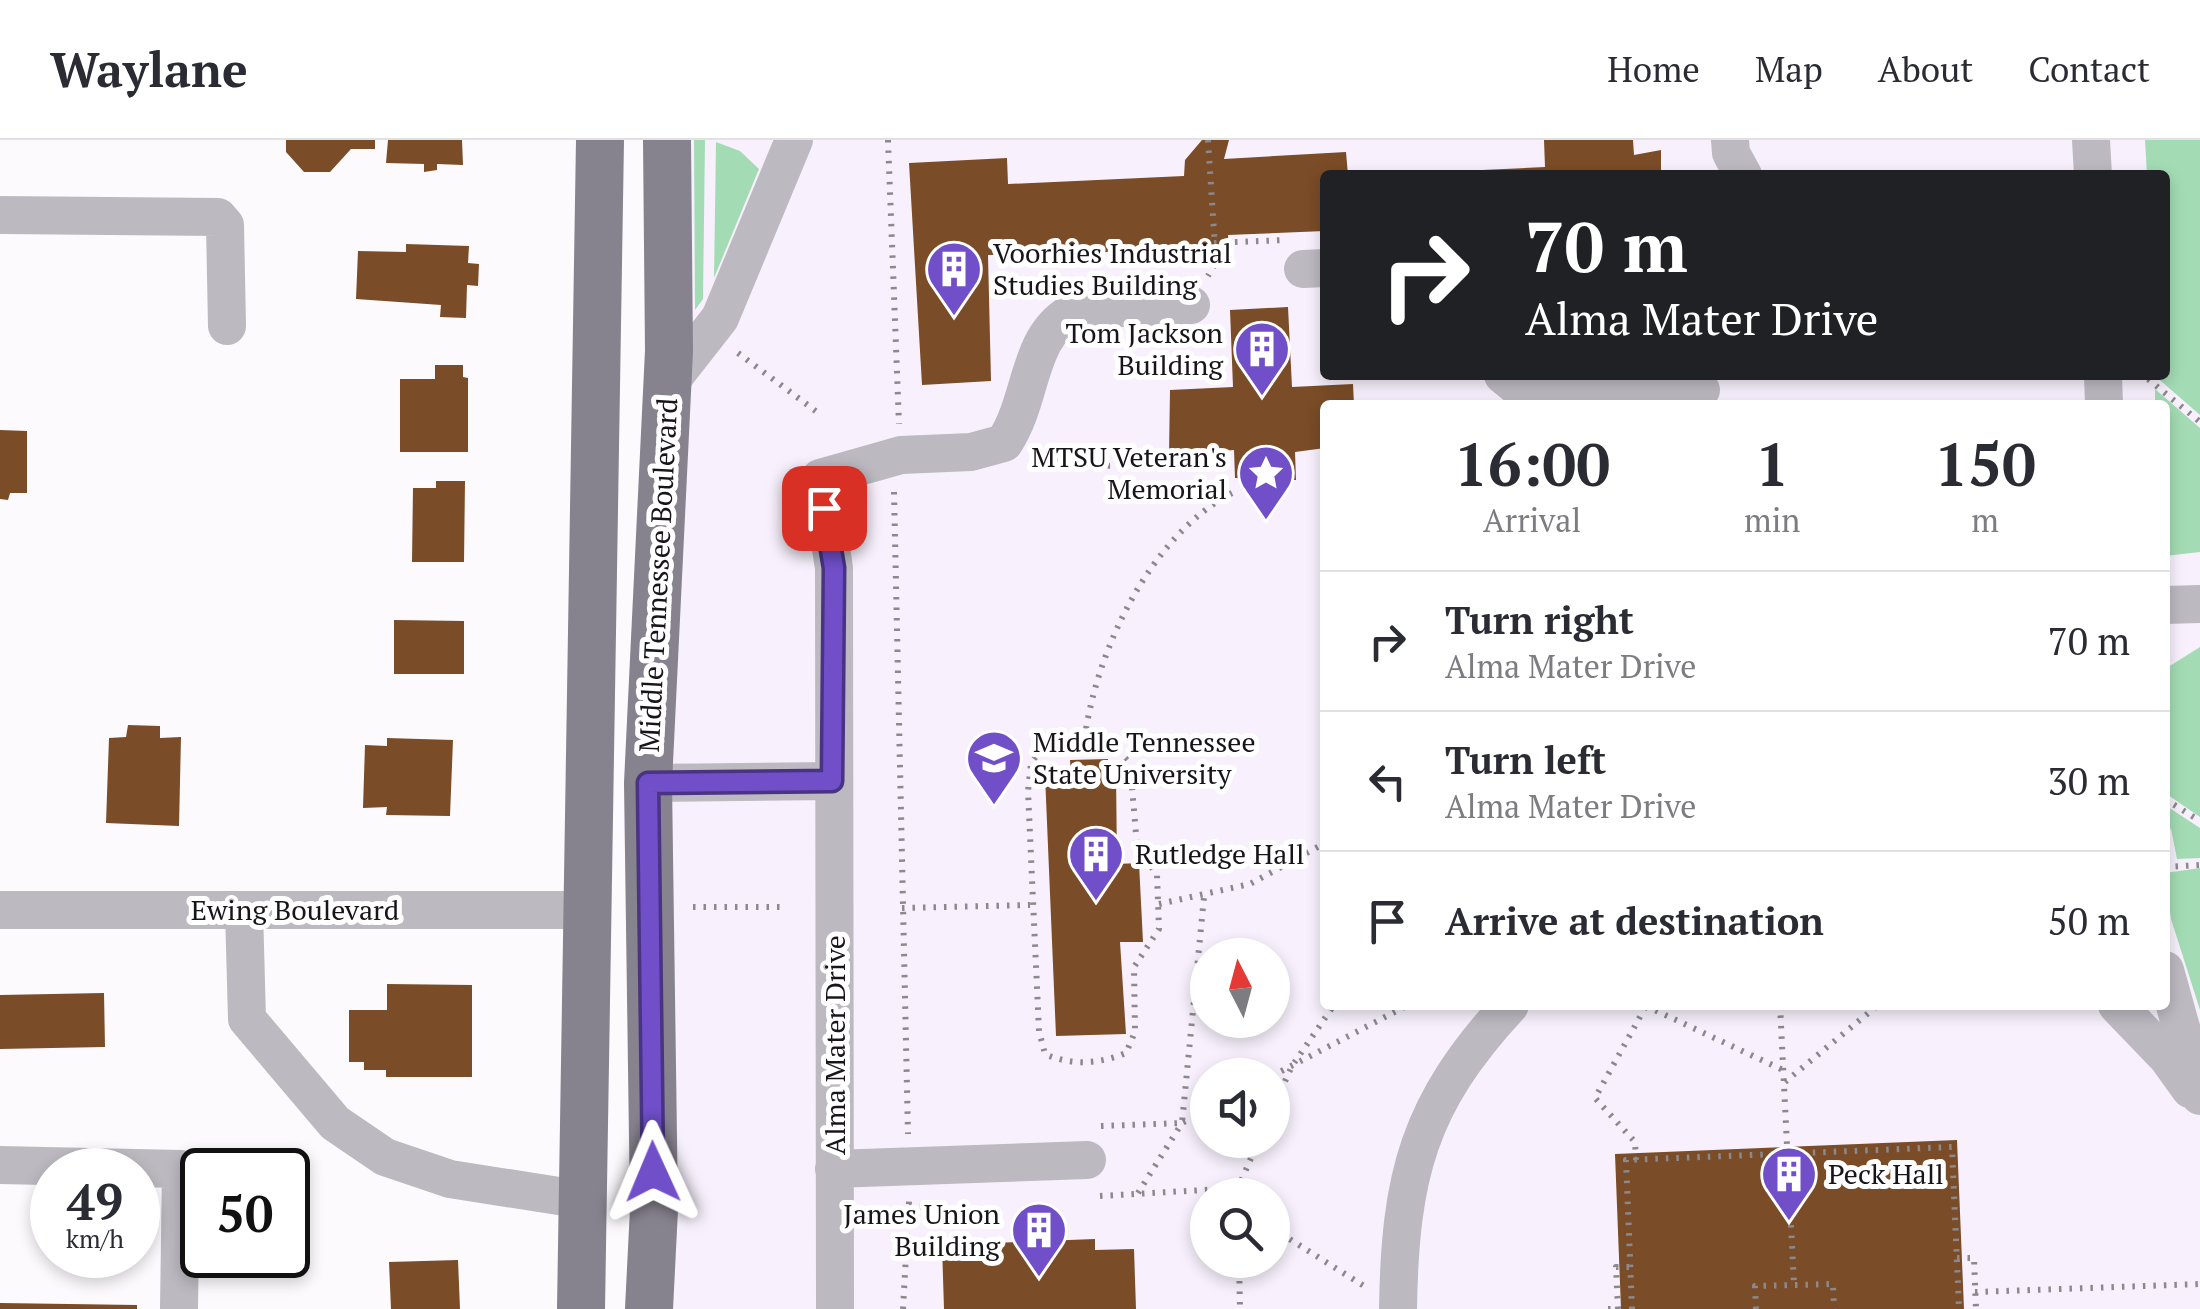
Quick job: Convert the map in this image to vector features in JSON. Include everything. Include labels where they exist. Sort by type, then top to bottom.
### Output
[{"type":"main road","name":"Middle Tennessee Boulevard","points":[[581,1309],[600,140]]},
{"type":"main road","name":"Middle Tennessee Boulevard","points":[[650,1309],[654,1209],[648,783],[666,387],[668,140]]},
{"type":"street","points":[[666,387],[720,318],[794,140]]},
{"type":"street","points":[[1730,140],[1731,153],[1740,170]]},
{"type":"street","points":[[2092,140],[2093,170]]},
{"type":"street","points":[[0,216],[218,217],[225,224],[226,326]]},
{"type":"street","points":[[901,454],[971,452],[1004,443],[1021,418],[1042,338],[1059,318],[1076,310],[1191,304]]},
{"type":"street","points":[[1509,380],[1525,393],[1643,398],[1702,390]]},
{"type":"street","name":"Alma Mater Drive","points":[[835,1309],[834,568],[820,478],[901,454]]},
{"type":"street","points":[[2170,605],[2200,604]]},
{"type":"street","points":[[648,783],[832,781]]},
{"type":"street","name":"Ewing Boulevard","points":[[0,910],[589,910]]},
{"type":"street","points":[[244,910],[247,1019],[335,1123],[385,1157],[450,1179],[584,1200]]},
{"type":"street","points":[[2170,989],[2200,1100]]},
{"type":"street","points":[[1384,1299],[1404,1192],[1418,1142],[1472,1046],[1505,1010]]},
{"type":"street","points":[[2122,1010],[2167,1057],[2200,1100]]},
{"type":"street","points":[[834,1169],[1087,1160]]},
{"type":"street","points":[[0,1165],[181,1169],[179,1309]]},
{"type":"path","points":[[888,140],[903,483],[891,496],[891,514],[909,1166],[904,1309]]},
{"type":"path","points":[[1191,304],[1216,262],[1208,140]]},
{"type":"path","points":[[1214,242],[1305,258]]},
{"type":"path","points":[[737,352],[817,412]]},
{"type":"path","points":[[2149,380],[2200,422]]},
{"type":"path","points":[[1004,443],[1046,460],[1153,465]]},
{"type":"path","points":[[1084,744],[1089,704],[1107,648],[1135,596],[1167,548],[1215,502],[1232,493]]},
{"type":"path","points":[[1084,744],[1119,752],[1130,763],[1137,846],[1156,875],[1159,904],[1159,929],[1134,967],[1135,1032],[1126,1053],[1106,1061],[1064,1063],[1045,1054],[1039,1031],[1030,906],[1030,763],[1054,745],[1084,744]]},
{"type":"path","points":[[2170,802],[2200,822]]},
{"type":"path","points":[[1159,904],[1250,884],[1320,846]]},
{"type":"path","points":[[2170,867],[2200,865]]},
{"type":"path","points":[[1138,1194],[1182,1123],[1204,896]]},
{"type":"path","points":[[902,908],[1030,906]]},
{"type":"path","points":[[693,907],[782,907]]},
{"type":"path","points":[[1290,1070],[1331,1010]]},
{"type":"path","points":[[1292,1066],[1398,1010]]},
{"type":"path","points":[[1636,1160],[1635,1142],[1596,1098],[1642,1010]]},
{"type":"path","points":[[1656,1010],[1783,1070]]},
{"type":"path","points":[[1780,1010],[1794,1285]]},
{"type":"path","points":[[1784,1082],[1872,1010]]},
{"type":"path","points":[[1182,1123],[1190,1119]]},
{"type":"path","points":[[1632,1309],[1626,1160],[1952,1147],[1959,1309]]},
{"type":"path","points":[[1290,1239],[1384,1299]]},
{"type":"path","points":[[1957,1258],[1974,1258],[1976,1309]]},
{"type":"path","points":[[1608,1309],[1618,1309],[1616,1267],[1630,1267]]},
{"type":"path","points":[[1239,1278],[1240,1309]]},
{"type":"path","points":[[1756,1309],[1755,1286],[1833,1284],[1834,1309]]},
{"type":"path","points":[[1975,1292],[2200,1284]]},
{"type":"shaded area","name":"Middle Tennessee State University","points":[[670,140],[2200,140],[2200,1309],[653,1309]]},
{"type":"green space","points":[[694,140],[705,140],[703,299],[695,310]]},
{"type":"green space","points":[[2145,140],[2200,140],[2200,415],[2160,380],[2170,380],[2170,170],[2147,170]]},
{"type":"green space","points":[[716,142],[740,151],[759,169],[714,278]]},
{"type":"green space","points":[[2155,389],[2168,400],[2155,400]]},
{"type":"green space","points":[[2170,402],[2200,428],[2200,552],[2170,555]]},
{"type":"green space","points":[[2200,647],[2200,817],[2170,796],[2170,666]]},
{"type":"green space","points":[[2170,808],[2200,828],[2200,858],[2177,859]]},
{"type":"green space","points":[[2200,868],[2200,1010],[2171,919],[2170,872]]},
{"type":"building","points":[[286,140],[375,140],[375,149],[351,149],[330,172],[304,172],[286,152]]},
{"type":"building","points":[[388,140],[462,140],[463,165],[437,164],[437,170],[424,172],[424,164],[386,163]]},
{"type":"building","name":"Voorhies Industrial Studies Building","points":[[1202,140],[1229,140],[1224,159],[1346,152],[1348,170],[1320,170],[1320,231],[1228,235],[1229,249],[988,255],[991,381],[922,385],[909,163],[1007,158],[1008,184],[1184,176],[1185,160]]},
{"type":"building","points":[[1544,140],[1633,140],[1634,155],[1661,150],[1661,170],[1481,170],[1545,167]]},
{"type":"building","points":[[406,244],[469,246],[468,263],[479,264],[478,286],[467,285],[466,318],[440,317],[441,305],[356,299],[358,251],[406,252]]},
{"type":"building","name":"Tom Jackson Building","points":[[1288,307],[1292,387],[1353,384],[1354,400],[1320,400],[1320,449],[1295,452],[1296,480],[1235,478],[1234,450],[1169,455],[1170,390],[1233,387],[1230,310]]},
{"type":"building","points":[[435,365],[463,365],[463,377],[468,378],[468,452],[400,452],[400,379],[435,379]]},
{"type":"building","points":[[0,430],[27,431],[27,493],[10,493],[8,500],[0,499]]},
{"type":"building","points":[[436,481],[465,481],[464,562],[412,562],[413,488],[436,488]]},
{"type":"building","points":[[394,620],[464,621],[464,674],[394,674]]},
{"type":"building","points":[[128,725],[160,726],[160,738],[181,737],[179,826],[106,823],[109,738],[126,737]]},
{"type":"building","points":[[387,738],[453,740],[450,816],[386,815],[387,807],[363,808],[365,745],[387,746]]},
{"type":"building","name":"Rutledge Hall","points":[[1108,759],[1108,773],[1116,773],[1117,864],[1139,863],[1143,942],[1120,942],[1126,1034],[1056,1036],[1045,775],[1071,774],[1070,760]]},
{"type":"building","points":[[387,984],[472,985],[472,1077],[386,1077],[386,1070],[364,1070],[364,1062],[349,1062],[349,1010],[387,1010]]},
{"type":"building","points":[[104,993],[105,1047],[0,1049],[0,995]]},
{"type":"building","name":"Peck Hall","points":[[1957,1140],[1964,1309],[1621,1309],[1615,1154]]},
{"type":"building","name":"James Union Building","points":[[1095,1239],[1095,1250],[1134,1249],[1136,1309],[944,1309],[942,1245]]},
{"type":"building","points":[[458,1260],[460,1309],[391,1309],[389,1262]]},
{"type":"building","points":[[0,1303],[137,1305],[137,1309],[0,1309]]},
{"type":"place","name":"Voorhies Industrial Studies Building","points":[[954,318]]},
{"type":"place","name":"Tom Jackson Building","points":[[1262,398]]},
{"type":"place","name":"MTSU Veteran's Memorial","points":[[1266,522]]},
{"type":"place","name":"Middle Tennessee State University","points":[[994,807]]},
{"type":"place","name":"Rutledge Hall","points":[[1096,903]]},
{"type":"place","name":"Peck Hall","points":[[1789,1223]]},
{"type":"place","name":"James Union Building","points":[[1039,1279]]},
{"type":"route","points":[[653,1172],[648,783],[832,781],[834,568],[824,508]]}]
